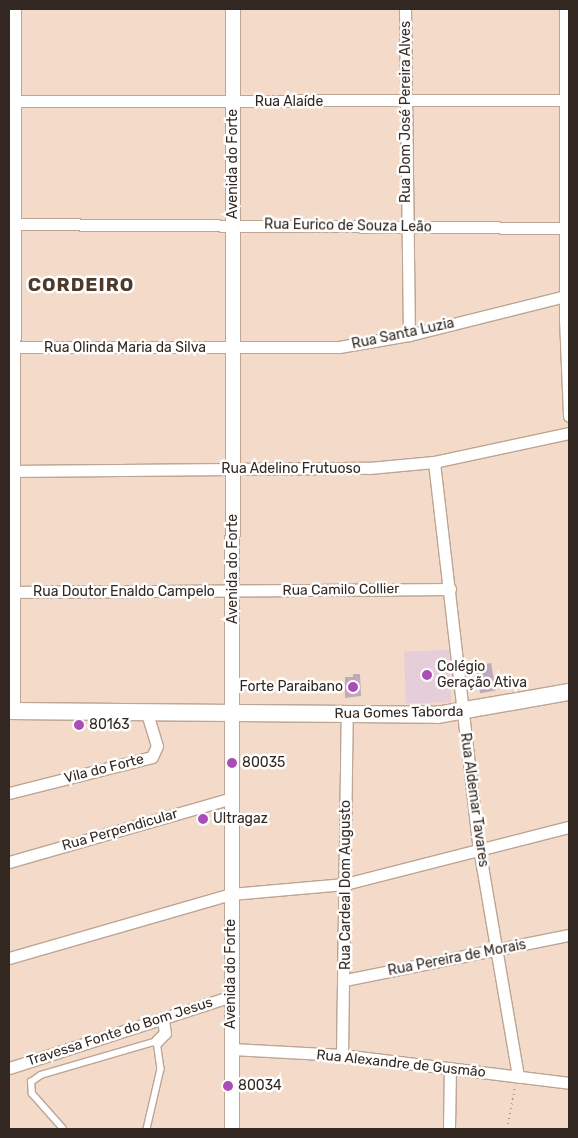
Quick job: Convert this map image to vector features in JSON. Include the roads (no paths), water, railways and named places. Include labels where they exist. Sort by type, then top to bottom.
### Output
[{"type":"main road","name":"Rua Gomes Taborda","points":[[12,711],[146,711],[230,715],[461,713],[569,692]]},
{"type":"street","points":[[12,711],[15,592],[12,470],[17,348],[12,101],[15,9]]},
{"type":"street","name":"Avenida do Forte","points":[[232,9],[234,225],[230,715],[232,798],[232,1129]]},
{"type":"street","name":"Rua Dom José Pereira Alves","points":[[405,9],[404,102],[409,335]]},
{"type":"street","points":[[565,9],[569,416]]},
{"type":"street","name":"Rua Alaíde","points":[[12,101],[404,102],[567,100]]},
{"type":"street","name":"Rua Eurico de Souza Leão","points":[[13,224],[566,228]]},
{"type":"street","name":"Rua Santa Luzia","points":[[233,349],[340,347],[409,335],[567,295]]},
{"type":"street","name":"Rua Olinda Maria da Silva","points":[[17,348],[233,349]]},
{"type":"street","name":"Rua Adelino Frutuoso","points":[[12,470],[341,470],[434,462],[569,433]]},
{"type":"street","name":"Rua Aldemar Tavares","points":[[434,462],[450,589],[461,713],[479,848],[498,951],[517,1076]]},
{"type":"street","name":"Rua Camilo Collier","points":[[232,592],[450,589]]},
{"type":"street","name":"Rua Doutor Enaldo Campelo","points":[[15,592],[232,592]]},
{"type":"street","name":"Vila do Forte","points":[[9,793],[152,757],[157,746],[146,711]]},
{"type":"street","name":"Rua Cardeal Dom Augusto","points":[[342,1055],[345,980],[348,714]]},
{"type":"street","name":"Rua Perpendicular","points":[[9,862],[232,798]]},
{"type":"street","points":[[9,958],[231,894],[345,884],[479,848],[569,827]]},
{"type":"street","name":"Rua Pereira de Morais","points":[[345,980],[569,936]]},
{"type":"street","name":"Travessa Fonte do Bom Jesus","points":[[9,1068],[163,1020],[232,996]]},
{"type":"street","points":[[158,1041],[165,1033],[163,1020]]},
{"type":"street","name":"Rua Alexandre de Gusmão","points":[[232,1049],[342,1055],[569,1083]]},
{"type":"street","points":[[449,1129],[450,1068]]},
{"type":"lane","points":[[64,1129],[32,1094],[32,1082],[41,1075],[158,1041],[161,1069],[147,1129]]},
{"type":"place","name":"Colégio Geração Ativa","points":[[427,675]]},
{"type":"place","name":"Forte Paraibano","points":[[353,687]]},
{"type":"place","name":"80163","points":[[79,725]]},
{"type":"place","name":"80035","points":[[232,763]]},
{"type":"place","name":"Ultragaz","points":[[203,819]]},
{"type":"place","name":"80034","points":[[228,1086]]},
{"type":"district","name":"CORDEIRO","points":[[81,285]]}]
